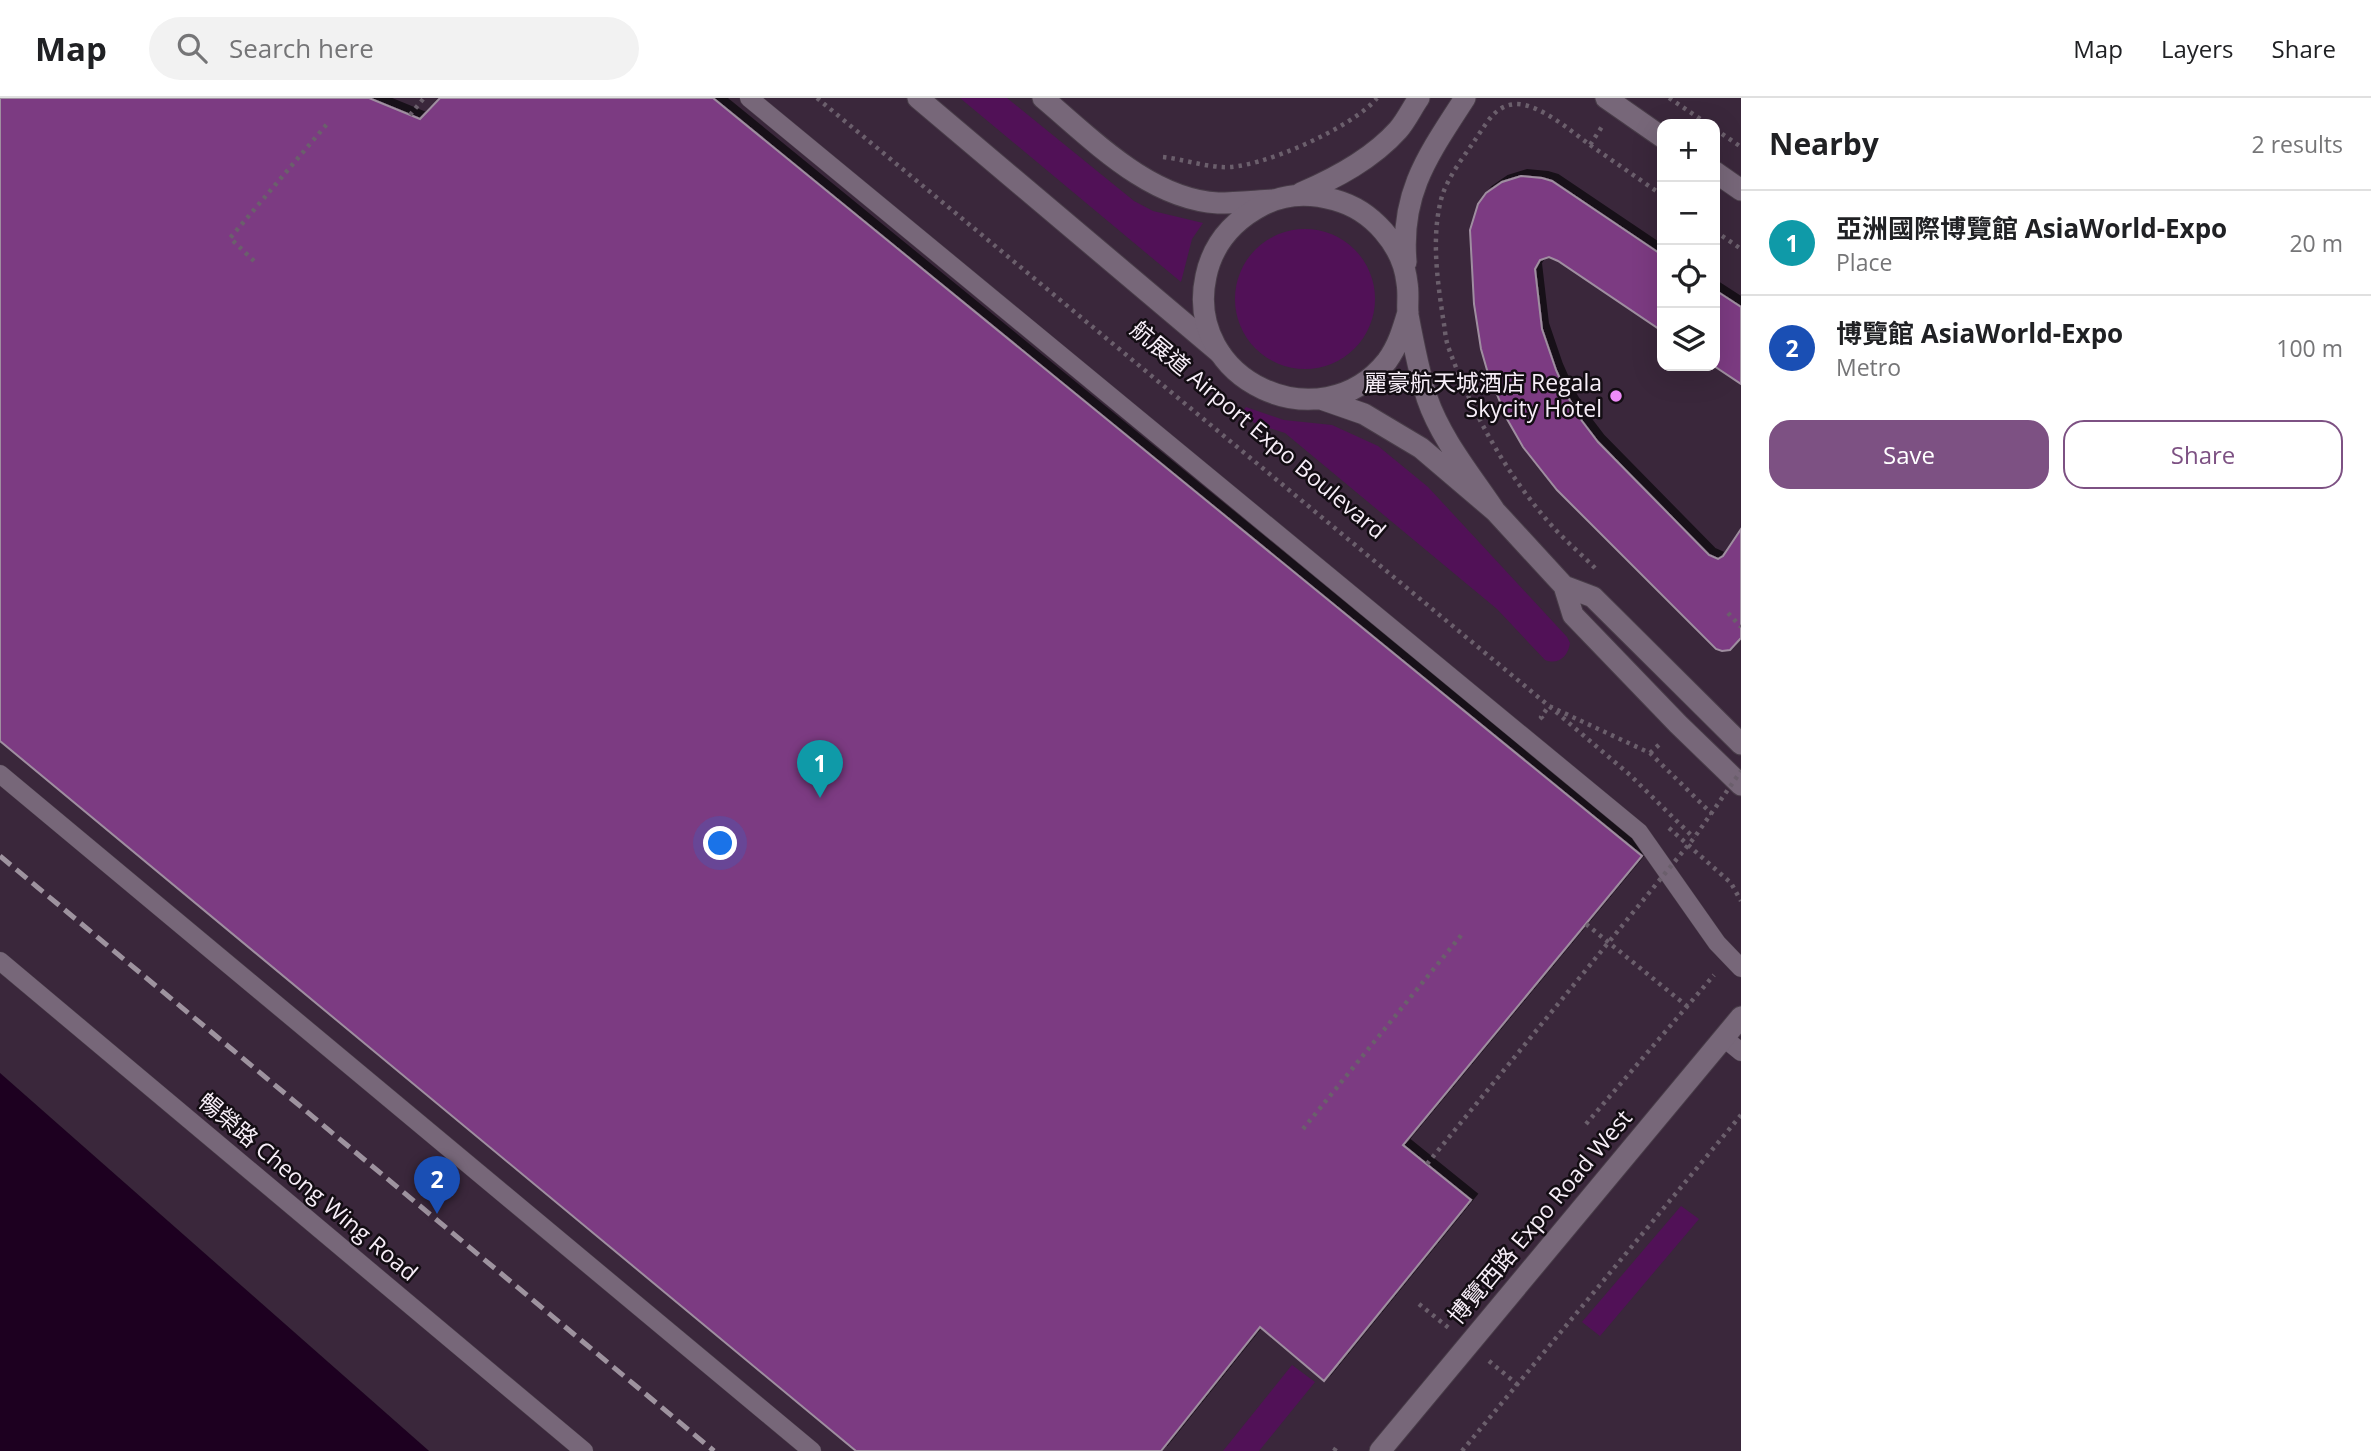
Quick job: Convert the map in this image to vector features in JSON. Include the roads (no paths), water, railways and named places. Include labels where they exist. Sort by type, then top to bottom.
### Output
[{"type":"street","name":"航展道 Airport Expo Boulevard","points":[[918,98],[1220,353],[1239,375],[1264,391],[1292,400],[1321,399],[1347,392],[1369,379],[1388,360],[1401,338],[1408,312]]},
{"type":"street","name":"航展道 Airport Expo Boulevard","points":[[1043,98],[1107,152],[1166,188],[1217,203],[1273,200],[1296,195],[1321,196],[1345,203],[1367,215],[1385,232],[1398,253],[1408,282],[1408,312],[1427,398],[1451,447],[1495,511]]},
{"type":"street","points":[[1296,195],[1340,174],[1380,146],[1398,130],[1419,98]]},
{"type":"street","points":[[1408,282],[1404,241],[1406,211],[1432,150],[1465,98]]},
{"type":"street","points":[[1611,102],[1657,134]]},
{"type":"street","points":[[1720,175],[1741,190]]},
{"type":"street","name":"航展道 Airport Expo Boulevard","points":[[1220,353],[1209,332],[1204,309],[1204,286],[1209,263],[1219,242],[1235,224],[1273,200]]},
{"type":"street","name":"航展道 Airport Expo Boulevard","points":[[1321,399],[1364,414],[1421,448],[1495,511],[1564,586],[1573,615],[1741,785]]},
{"type":"street","name":"航展道 Airport Expo Boulevard","points":[[1564,586],[1593,597],[1741,744]]},
{"type":"street","name":"博覽西路 Expo Road West","points":[[1380,1451],[1741,1017]]},
{"type":"lane","points":[[749,98],[1639,831],[1735,962]]},
{"type":"lane","points":[[0,774],[812,1451]]},
{"type":"lane","name":"暢榮路 Cheong Wing Road","points":[[0,961],[584,1451]]},
{"type":"lane","points":[[1724,1038],[1741,1052]]},
{"type":"railway","points":[[0,856],[714,1451]]},
{"type":"place","name":"麗豪航天城酒店 Regala Skycity Hotel","points":[[1616,396]]},
{"type":"place","name":"亞洲國際博覽館 AsiaWorld-Expo","points":[[820,798]]},
{"type":"place","name":"博覽館 AsiaWorld-Expo","points":[[437,1214]]}]
